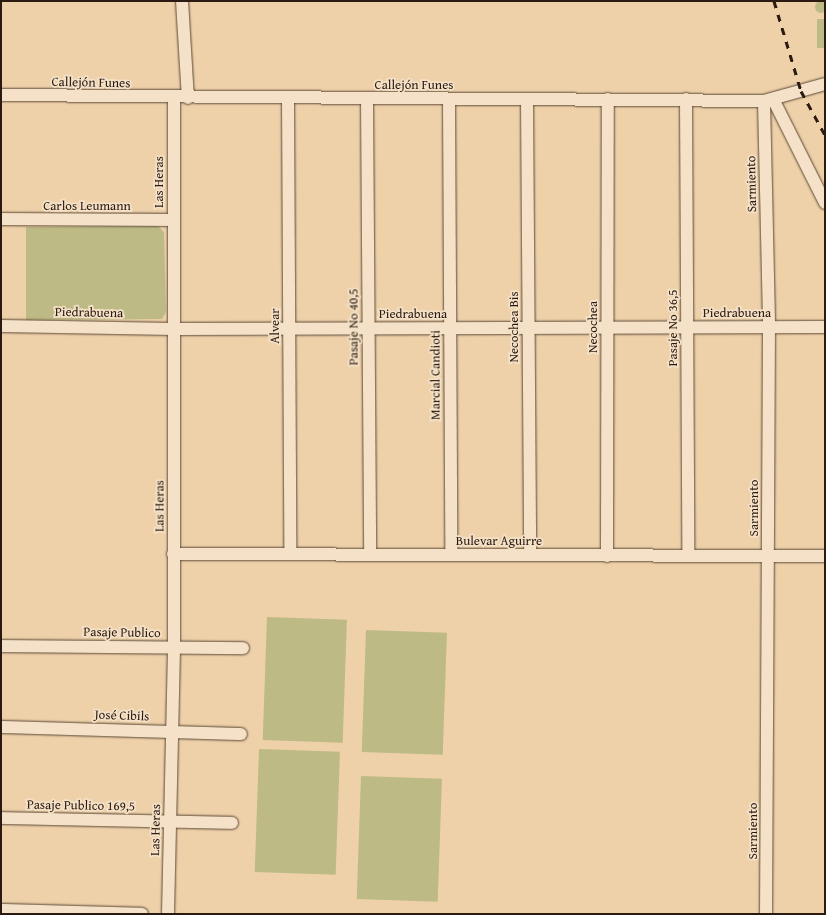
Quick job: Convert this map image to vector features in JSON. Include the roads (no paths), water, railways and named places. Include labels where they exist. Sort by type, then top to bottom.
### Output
[{"type":"street","points":[[182,1],[188,98]]},
{"type":"street","name":"Callejón Funes","points":[[1,95],[174,99],[367,98],[769,101],[825,84]]},
{"type":"street","name":"Alvear","points":[[288,98],[290,554]]},
{"type":"street","name":"Pasaje No 40,5","points":[[367,98],[370,555]]},
{"type":"street","name":"Las Heras","points":[[168,914],[174,648],[174,99]]},
{"type":"street","name":"Marcial Candioti","points":[[449,99],[451,555]]},
{"type":"street","name":"Necochea Bis","points":[[527,99],[530,555]]},
{"type":"street","name":"Necochea","points":[[607,556],[608,99]]},
{"type":"street","name":"Pasaje No 36,5","points":[[686,100],[688,556]]},
{"type":"street","points":[[769,101],[825,203]]},
{"type":"street","name":"Sarmiento","points":[[766,914],[769,101]]},
{"type":"street","name":"Carlos Leumann","points":[[1,219],[173,220]]},
{"type":"street","name":"Piedrabuena","points":[[1,326],[174,329],[825,327]]},
{"type":"street","name":"Bulevar Aguirre","points":[[173,554],[825,556]]},
{"type":"street","name":"Pasaje Publico","points":[[1,646],[243,648]]},
{"type":"street","name":"José Cibils","points":[[1,727],[241,734]]},
{"type":"street","name":"Pasaje Publico 169,5","points":[[1,818],[232,823]]},
{"type":"street","points":[[1,910],[142,914]]},
{"type":"railway","points":[[774,1],[801,91],[825,135]]}]
